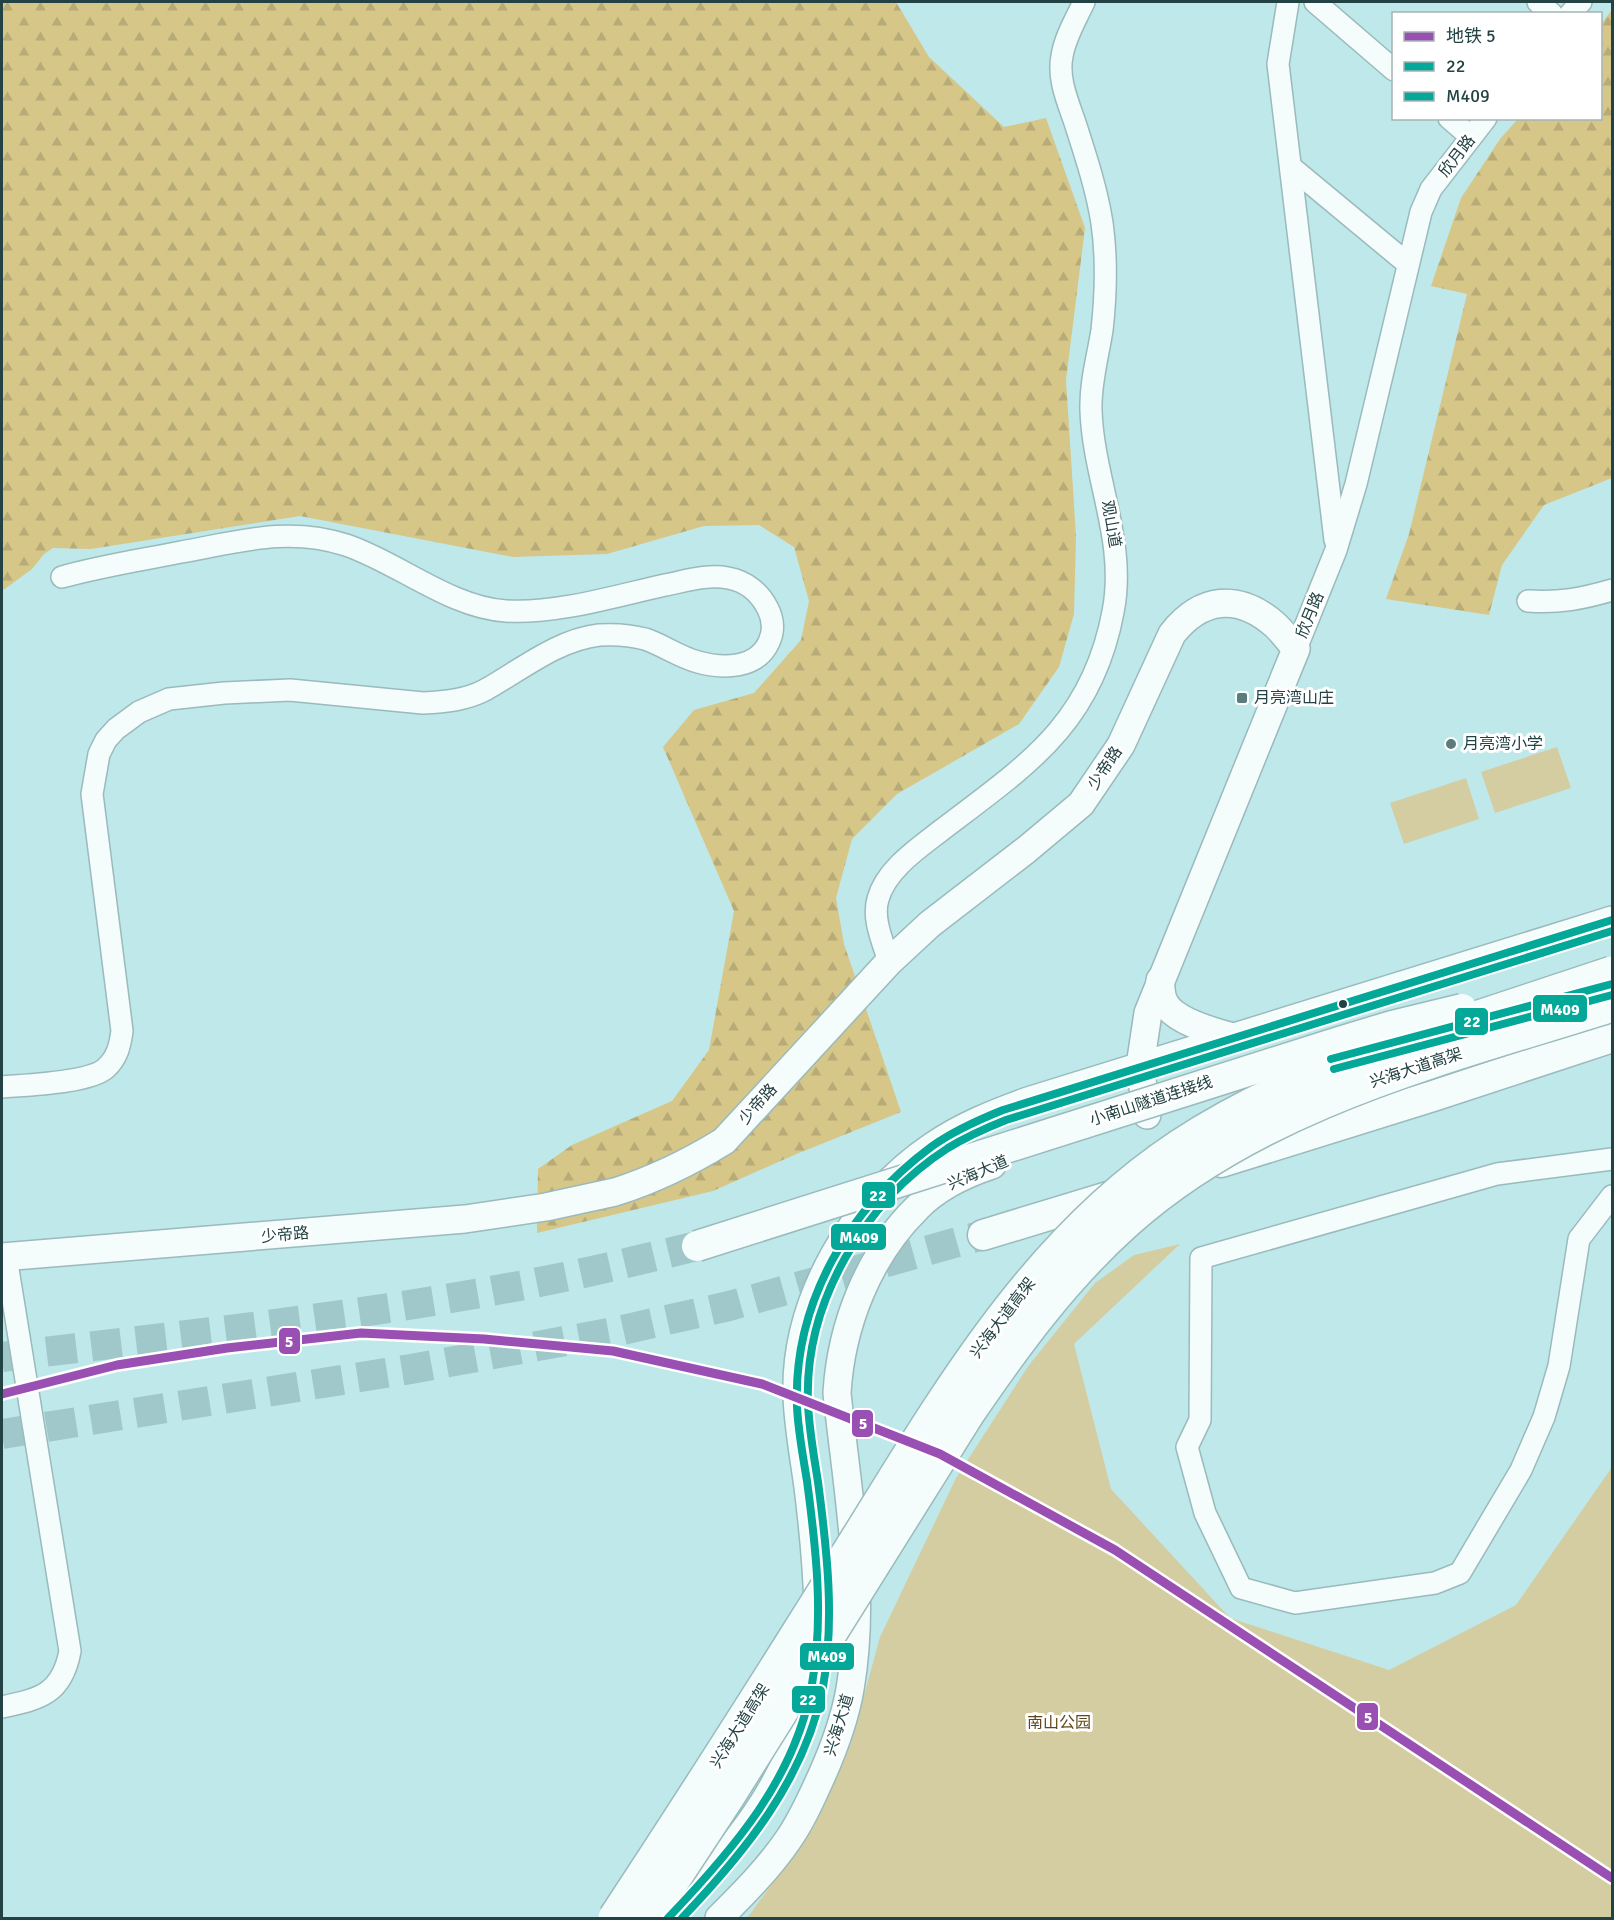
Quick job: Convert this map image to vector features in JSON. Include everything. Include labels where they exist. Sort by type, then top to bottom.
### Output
[{"type":"main road","name":"小南山隧道连接线","points":[[697,1246],[1367,1033],[1612,977]]},
{"type":"main road","name":"兴海大道高架","points":[[615,1918],[704,1784],[982,1343],[1044,1265],[1081,1226],[1144,1171],[1180,1146],[1250,1104],[1290,1085],[1372,1053],[1612,977]]},
{"type":"main road","name":"兴海大道高架","points":[[648,1918],[733,1788],[968,1413],[1057,1291],[1127,1221],[1164,1191],[1204,1164],[1245,1139],[1307,1109],[1386,1077],[1612,1005]]},
{"type":"main road","points":[[983,1235],[1433,1096],[1612,1037]]},
{"type":"street","name":"观山道","points":[[889,962],[877,925],[877,899],[885,884],[902,861],[1024,767],[1063,728],[1090,685],[1109,634],[1115,602],[1117,567],[1113,531],[1092,431],[1091,406],[1102,329],[1106,258],[1094,182],[1061,79],[1062,56],[1084,2]]},
{"type":"street","points":[[1288,2],[1278,64],[1336,550]]},
{"type":"street","points":[[1315,2],[1392,68]]},
{"type":"street","points":[[1538,2],[1550,12]]},
{"type":"street","points":[[1451,120],[1471,137]]},
{"type":"street","name":"欣月路","points":[[1147,1115],[1140,1066],[1148,1012],[1336,550],[1356,484],[1421,212],[1431,189],[1484,120]]},
{"type":"street","points":[[1291,167],[1408,264]]},
{"type":"street","points":[[2,1087],[90,1076],[104,1070],[113,1061],[120,1048],[122,1031],[92,794],[99,754],[106,740],[116,729],[139,712],[169,699],[224,693],[290,690],[423,704],[442,703],[484,690],[561,646],[587,637],[618,634],[633,636],[695,661],[728,666],[741,664],[761,654],[772,634],[770,614],[760,597],[742,582],[730,578],[700,578],[538,610],[502,611],[482,607],[459,598],[349,546],[312,536],[292,535],[251,539],[92,569],[62,577]]},
{"type":"street","points":[[1528,602],[1557,603],[1586,598],[1612,590]]},
{"type":"street","name":"少帝路","points":[[4,1257],[465,1219],[546,1207],[632,1187],[696,1158],[724,1141],[889,962],[930,924],[1081,804],[1122,745],[1172,634],[1183,620],[1214,603],[1239,604],[1258,612],[1274,624],[1296,649]]},
{"type":"street","points":[[668,1918],[720,1864],[763,1805],[801,1729],[812,1687],[817,1645],[817,1567],[797,1394],[800,1350],[807,1320],[825,1272],[844,1238],[867,1207],[900,1172],[932,1146],[994,1113],[1612,920]]},
{"type":"street","name":"兴海大道","points":[[719,1918],[760,1876],[790,1838],[813,1795],[834,1746],[850,1689],[856,1627],[855,1567],[837,1393],[841,1355],[848,1322],[876,1261],[917,1207],[940,1189],[984,1168],[1289,1070],[1612,977]]},
{"type":"street","points":[[1160,980],[1162,999],[1168,1008],[1201,1028],[1233,1037]]},
{"type":"street","points":[[1612,1159],[1497,1174],[1201,1258],[1200,1420],[1187,1447],[1205,1513],[1241,1588],[1295,1603],[1435,1583],[1460,1573],[1521,1470],[1544,1417],[1559,1366],[1579,1239],[1612,1196]]},
{"type":"street","points":[[2,1707],[33,1701],[50,1692],[62,1677],[68,1664],[70,1651],[4,1257]]},
{"type":"green space","points":[[2,2],[896,2],[929,57],[1004,127],[1046,118],[1085,228],[1066,380],[1076,536],[1074,614],[1059,667],[1019,724],[897,794],[852,839],[836,898],[844,944],[901,1112],[794,1155],[713,1191],[537,1233],[538,1169],[572,1145],[672,1101],[709,1050],[734,911],[663,747],[694,710],[754,693],[801,640],[809,601],[794,547],[759,525],[704,526],[607,554],[513,557],[300,516],[91,549],[53,548],[44,554],[32,569],[2,591]]},
{"type":"green space","points":[[1612,10],[1612,478],[1544,505],[1502,565],[1489,615],[1386,599],[1409,534],[1467,294],[1431,286],[1461,198],[1500,139],[1517,120],[1602,120],[1602,23]]},
{"type":"green space","points":[[1557,747],[1571,788],[1495,813],[1481,772]]},
{"type":"green space","points":[[1466,778],[1479,819],[1404,844],[1390,803]]},
{"type":"green space","name":"南山公园","points":[[1180,1244],[1074,1344],[1111,1489],[1230,1618],[1389,1670],[1516,1605],[1612,1467],[1612,1918],[747,1918],[813,1828],[851,1743],[880,1637],[956,1478],[1029,1365],[1095,1283],[1134,1255]]},
{"type":"tunnel","points":[[2,1434],[411,1369],[609,1333],[729,1306],[983,1235]]},
{"type":"tunnel","points":[[2,1357],[357,1313],[428,1302],[569,1276],[697,1246]]},
{"type":"metro line","name":"5","points":[[2,1394],[117,1365],[227,1348],[361,1333],[484,1339],[613,1351],[762,1384],[940,1454],[1115,1550],[1612,1878]]},
{"type":"transit line","name":"22","points":[[668,1918],[715,1866],[758,1811],[792,1751],[804,1718],[816,1659],[818,1608],[813,1532],[797,1406],[798,1368],[805,1331],[816,1295],[832,1260],[852,1228],[875,1198],[931,1147],[966,1126],[1003,1110],[1612,920]]},
{"type":"transit line","name":"M409","points":[[682,1918],[728,1867],[769,1812],[802,1753],[814,1721],[827,1661],[829,1610],[824,1533],[808,1403],[809,1366],[816,1329],[828,1293],[845,1258],[866,1226],[890,1197],[918,1170],[948,1148],[1006,1120],[1612,931]]},
{"type":"transit line","name":"22","points":[[1331,1059],[1612,984]]},
{"type":"transit line","name":"M409","points":[[1334,1069],[1612,995]]},
{"type":"place","name":"月亮湾山庄","points":[[1242,698]]},
{"type":"place","name":"月亮湾小学","points":[[1451,744]]}]
